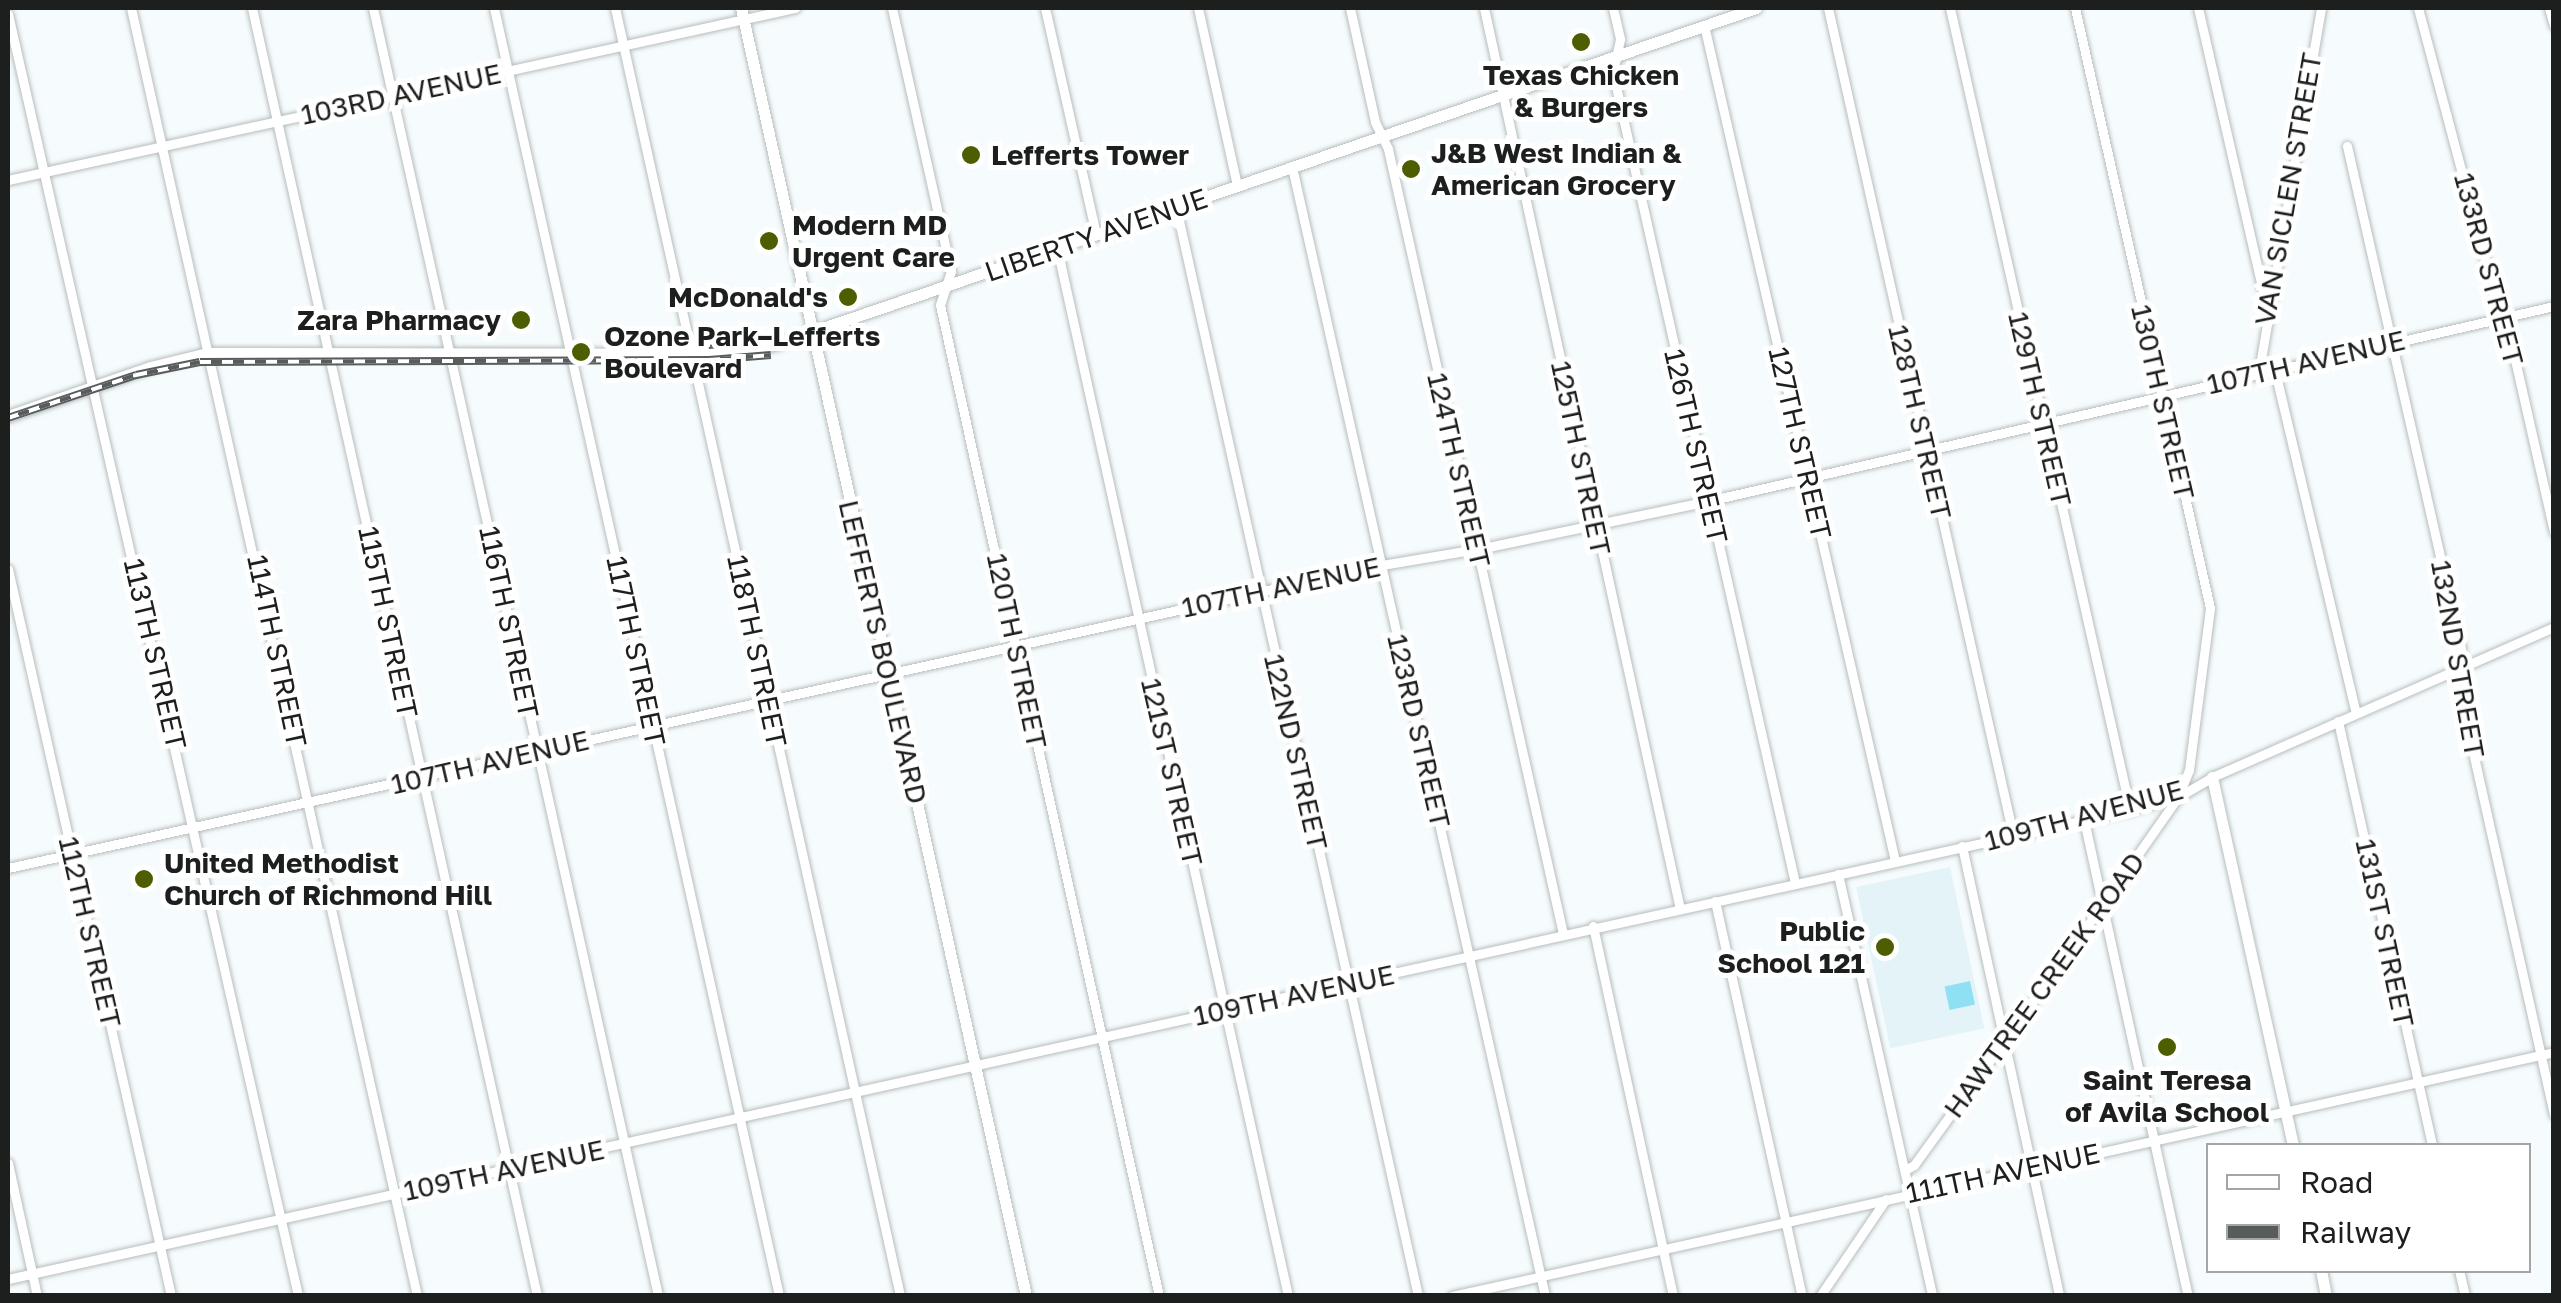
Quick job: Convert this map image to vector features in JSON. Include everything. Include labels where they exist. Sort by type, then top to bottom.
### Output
[{"type":"street","name":"114TH STREET","points":[[132,8],[418,1296]]},
{"type":"street","name":"115TH STREET","points":[[252,8],[536,1296]]},
{"type":"street","name":"116TH STREET","points":[[373,8],[658,1296]]},
{"type":"street","name":"117TH STREET","points":[[494,8],[778,1296]]},
{"type":"street","name":"118TH STREET","points":[[615,8],[900,1296]]},
{"type":"street","name":"103RD AVENUE","points":[[8,180],[624,45],[742,13],[795,8]]},
{"type":"street","name":"120TH STREET","points":[[892,8],[951,271],[940,305],[1159,1296]]},
{"type":"street","points":[[1046,8],[1096,234]]},
{"type":"street","points":[[1198,8],[1237,186]]},
{"type":"street","name":"124TH STREET","points":[[1350,8],[1381,136],[1388,149],[1563,934]]},
{"type":"street","name":"125TH STREET","points":[[1484,8],[1680,909]]},
{"type":"street","name":"126TH STREET","points":[[1613,8],[1620,39],[1613,73],[1795,883]]},
{"type":"street","name":"LIBERTY AVENUE","points":[[8,416],[92,386],[208,353],[747,351],[946,287],[1756,8]]},
{"type":"street","name":"128TH STREET","points":[[1828,8],[2013,835]]},
{"type":"street","name":"129TH STREET","points":[[1950,8],[2130,810]]},
{"type":"street","name":"130TH STREET","points":[[2076,8],[2210,608],[2189,770],[2178,796]]},
{"type":"street","points":[[2198,8],[2267,307]]},
{"type":"street","name":"VAN SICLEN STREET","points":[[2260,372],[2267,307],[2321,8]]},
{"type":"street","name":"133RD STREET","points":[[2418,8],[2503,316],[2554,532]]},
{"type":"street","points":[[2549,8],[2554,25]]},
{"type":"street","name":"LEFFERTS BOULEVARD","points":[[742,13],[1026,1296]]},
{"type":"street","name":"113TH STREET","points":[[8,14],[195,827],[298,1296]]},
{"type":"street","name":"127TH STREET","points":[[1704,25],[1895,861]]},
{"type":"street","name":"132ND STREET","points":[[2347,146],[2462,649],[2458,685],[2554,1114]]},
{"type":"street","name":"123RD STREET","points":[[1292,167],[1545,1296]]},
{"type":"street","name":"122ND STREET","points":[[1176,207],[1418,1296]]},
{"type":"street","name":"121ST STREET","points":[[1057,248],[1288,1296]]},
{"type":"street","name":"107TH AVENUE","points":[[8,868],[1382,564],[1596,526],[2554,306]]},
{"type":"street","points":[[2274,368],[2356,713]]},
{"type":"street","name":"112TH STREET","points":[[8,569],[171,1296]]},
{"type":"street","name":"109TH AVENUE","points":[[8,1279],[2130,810],[2178,796],[2212,777],[2554,627]]},
{"type":"street","name":"131ST STREET","points":[[2338,721],[2431,1143]]},
{"type":"street","points":[[2212,777],[2292,1143]]},
{"type":"street","name":"HAWTREE CREEK ROAD","points":[[1905,1170],[2101,907],[2178,796]]},
{"type":"street","points":[[2084,820],[2188,1296]]},
{"type":"street","points":[[1962,846],[2059,1296]]},
{"type":"street","points":[[1838,874],[1932,1296]]},
{"type":"street","points":[[1715,901],[1802,1296]]},
{"type":"street","points":[[1593,926],[1673,1296]]},
{"type":"street","name":"111TH AVENUE","points":[[1452,1296],[2554,1052]]},
{"type":"street","points":[[8,1163],[36,1296]]},
{"type":"street","points":[[1820,1296],[1886,1198]]},
{"type":"shaded area","points":[[1950,867],[1984,1028],[1890,1048],[1856,887]]},
{"type":"shaded area","points":[[1970,981],[1975,1004],[1950,1010],[1945,986]]},
{"type":"railway","points":[[699,346],[768,339]]},
{"type":"railway","points":[[8,418],[136,375],[200,362],[709,360],[771,355]]},
{"type":"place","name":"Texas Chicken & Burgers","points":[[1581,42]]},
{"type":"place","name":"Lefferts Tower","points":[[971,155]]},
{"type":"place","name":"J&B West Indian & American Grocery","points":[[1411,169]]},
{"type":"place","name":"Modern MD Urgent Care","points":[[769,241]]},
{"type":"place","name":"McDonald's","points":[[848,297]]},
{"type":"place","name":"Zara Pharmacy","points":[[521,320]]},
{"type":"place","name":"Ozone Park–Lefferts Boulevard","points":[[581,352]]},
{"type":"place","name":"United Methodist Church of Richmond Hill","points":[[144,879]]},
{"type":"place","name":"Public School 121","points":[[1885,947]]},
{"type":"place","name":"Saint Teresa of Avila School","points":[[2167,1047]]}]
